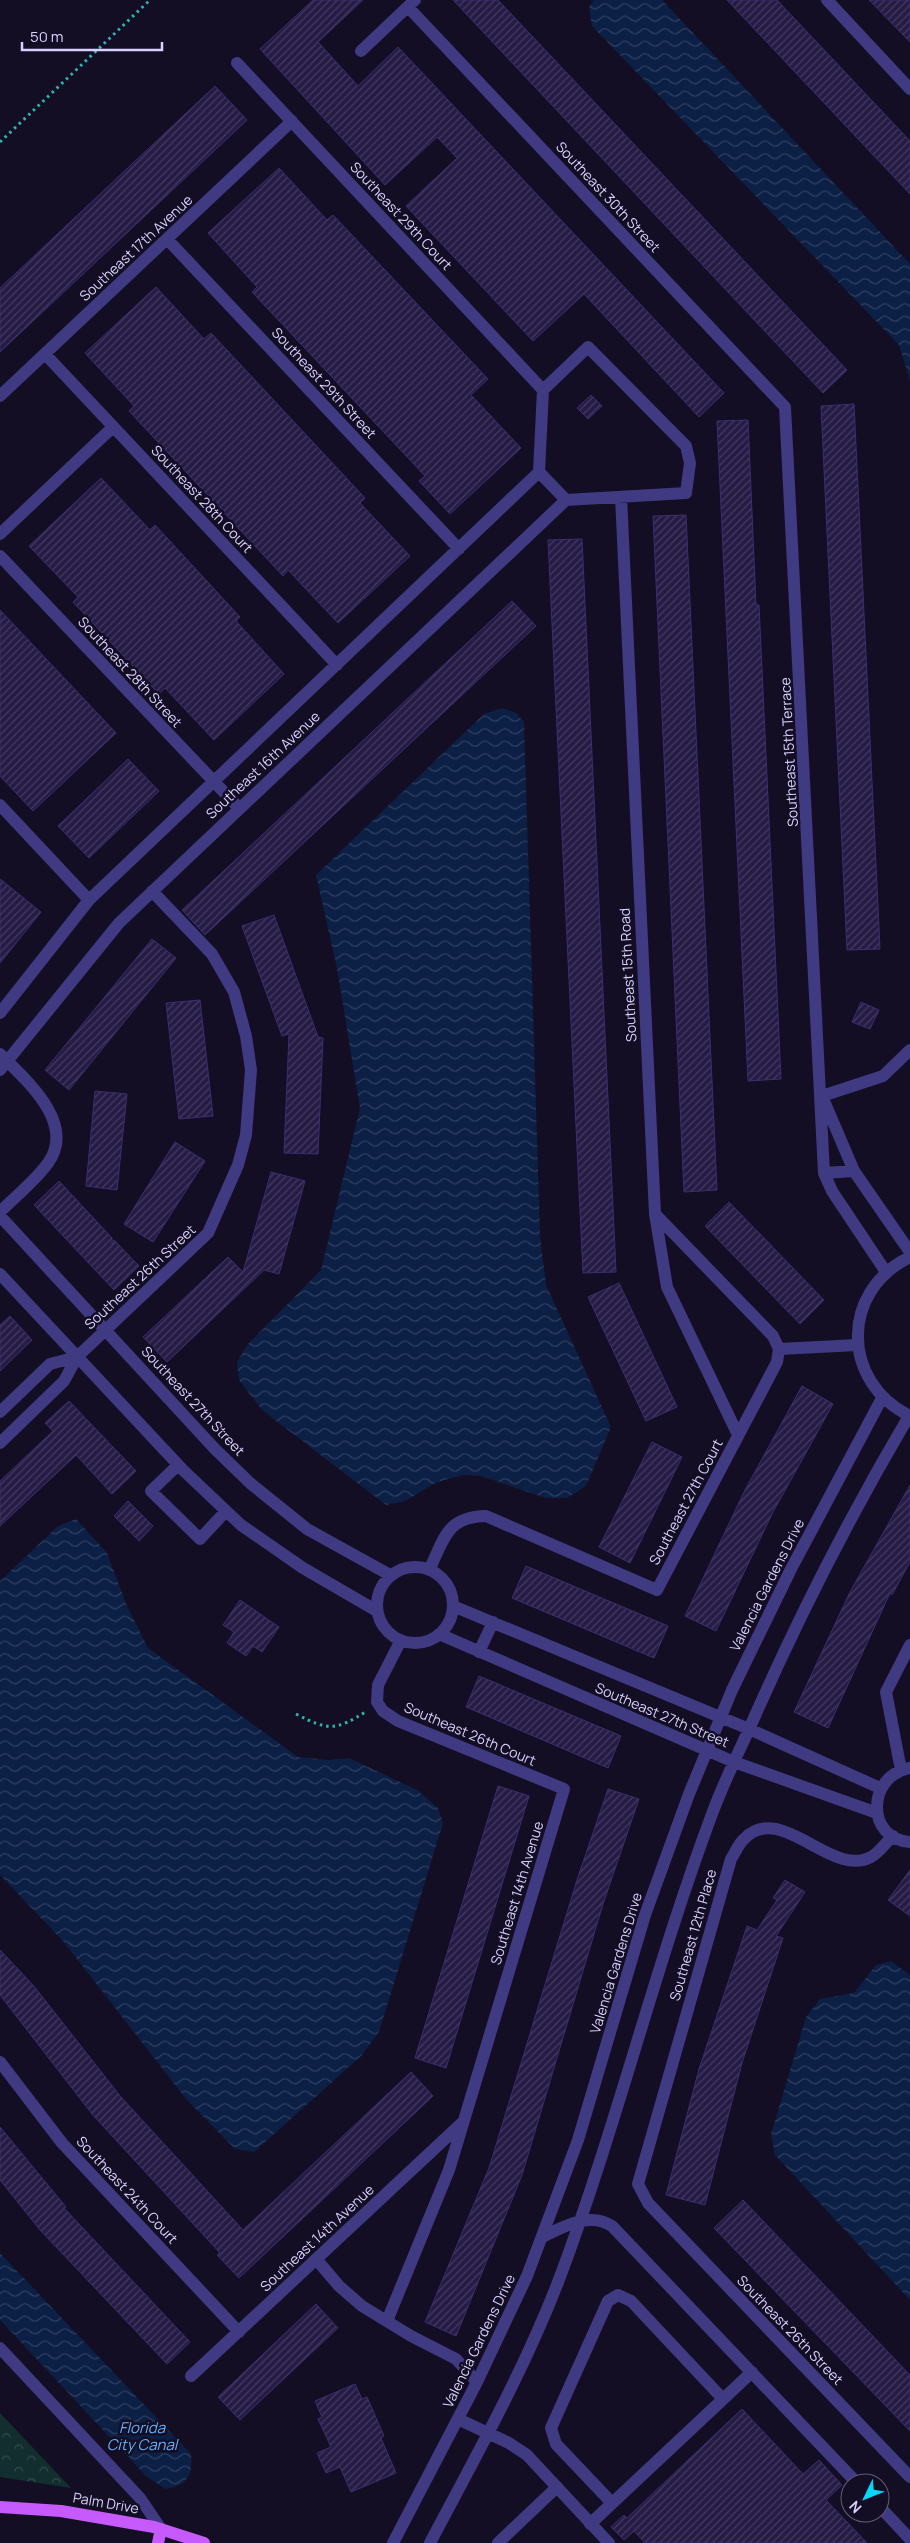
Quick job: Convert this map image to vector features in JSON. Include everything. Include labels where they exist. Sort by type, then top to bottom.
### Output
[{"type":"main road","name":"Palm Drive","points":[[0,2507],[61,2511],[161,2529],[204,2543]]},
{"type":"main road","points":[[158,2543],[161,2529]]},
{"type":"street","points":[[827,0],[910,89]]},
{"type":"street","points":[[361,51],[412,3]]},
{"type":"street","name":"Southeast 30th Street","points":[[412,3],[786,408]]},
{"type":"street","name":"Southeast 29th Court","points":[[237,63],[543,390]]},
{"type":"street","name":"Southeast 17th Avenue","points":[[0,396],[292,121]]},
{"type":"street","name":"Southeast 29th Street","points":[[167,239],[459,549]]},
{"type":"street","points":[[588,347],[686,446],[690,463],[686,493],[621,497],[566,500],[539,472],[543,390],[588,347]]},
{"type":"street","name":"Southeast 28th Court","points":[[45,354],[337,665]]},
{"type":"street","name":"Southeast 15th Terrace","points":[[786,408],[822,1096],[824,1173],[832,1191],[886,1272]]},
{"type":"street","points":[[0,534],[113,427]]},
{"type":"street","name":"Southeast 16th Avenue","points":[[0,1013],[89,900],[539,472]]},
{"type":"street","name":"Southeast 15th Road","points":[[621,497],[655,1214],[668,1287],[738,1435]]},
{"type":"street","name":"Southeast 16th Avenue","points":[[2,1062],[119,923],[566,500]]},
{"type":"street","name":"Southeast 28th Street","points":[[0,556],[239,808]]},
{"type":"street","points":[[0,805],[89,900]]},
{"type":"street","name":"Southeast 26th Street","points":[[77,1357],[208,1233],[238,1166],[246,1135],[251,1070],[246,1036],[234,992],[212,954],[152,891]]},
{"type":"street","points":[[822,1096],[882,1076],[910,1050]]},
{"type":"street","points":[[0,1212],[50,1162],[57,1141],[54,1121],[41,1098],[2,1062]]},
{"type":"street","name":"Southeast 15th Terrace","points":[[822,1096],[854,1171],[910,1252]]},
{"type":"street","points":[[824,1173],[854,1171]]},
{"type":"street","points":[[655,1214],[773,1336],[778,1349],[857,1345]]},
{"type":"street","name":"Southeast 27th Street","points":[[0,1216],[214,1448],[250,1483],[307,1529],[390,1576]]},
{"type":"street","points":[[430,2543],[489,2433],[534,2340],[580,2220],[712,1812],[818,1579],[868,1485],[910,1416],[882,1398],[870,1382],[861,1364],[857,1345],[859,1318],[868,1293],[886,1272],[910,1257]]},
{"type":"street","points":[[0,1274],[178,1465],[241,1525],[303,1568],[377,1611]]},
{"type":"street","name":"Southeast 27th Court","points":[[429,1570],[449,1529],[467,1516],[486,1516],[658,1590],[777,1362],[778,1349]]},
{"type":"street","points":[[0,1412],[50,1364],[77,1357]]},
{"type":"street","points":[[0,1443],[64,1382],[77,1357]]},
{"type":"street","name":"Valencia Gardens Drive","points":[[393,2543],[477,2382],[518,2298],[578,2140],[645,1914],[721,1717],[791,1569],[882,1398]]},
{"type":"street","points":[[178,1465],[150,1491],[200,1539],[226,1511]]},
{"type":"street","points":[[409,1567],[429,1570],[447,1584],[453,1606],[446,1626],[439,1634],[420,1642],[401,1640],[390,1633],[382,1623],[377,1611],[379,1592],[390,1576],[409,1567]]},
{"type":"street","name":"Southeast 27th Street","points":[[453,1606],[749,1728],[880,1788]]},
{"type":"street","points":[[479,1652],[493,1622]]},
{"type":"street","name":"Southeast 27th Street","points":[[439,1634],[734,1762],[877,1813]]},
{"type":"street","name":"Southeast 26th Court","points":[[401,1640],[378,1685],[377,1702],[383,1711],[398,1721],[564,1789]]},
{"type":"street","points":[[910,1645],[886,1692],[905,1769],[885,1780],[876,1800],[880,1822],[893,1836],[910,1842]]},
{"type":"street","name":"Southeast 14th Avenue","points":[[387,2322],[449,2170],[564,1789]]},
{"type":"street","name":"Southeast 12th Place","points":[[648,2203],[638,2184],[731,1859],[743,1839],[759,1828],[780,1829],[838,1857],[858,1861],[871,1857],[893,1836]]},
{"type":"street","name":"Southeast 24th Court","points":[[0,2062],[62,2143],[239,2332]]},
{"type":"street","name":"Southeast 14th Avenue","points":[[191,2376],[464,2121]]},
{"type":"street","name":"Southeast 26th Street","points":[[648,2203],[910,2477]]},
{"type":"street","points":[[542,2236],[580,2220],[604,2221],[618,2231],[848,2473]]},
{"type":"street","points":[[316,2259],[339,2286],[356,2301],[387,2322],[447,2353],[463,2364],[477,2382]]},
{"type":"street","points":[[612,2503],[556,2444],[551,2428],[608,2301],[618,2294],[631,2301],[723,2399]]},
{"type":"street","points":[[0,2348],[140,2498],[161,2529]]},
{"type":"street","points":[[590,2524],[752,2372]]},
{"type":"street","points":[[458,2419],[522,2450],[609,2543]]},
{"type":"street","points":[[498,2543],[558,2487]]},
{"type":"street","points":[[890,2518],[910,2539]]},
{"type":"path","points":[[0,142],[150,0]]},
{"type":"path","points":[[296,1714],[321,1727],[337,1726],[368,1710]]},
{"type":"green space","points":[[0,2413],[71,2488],[0,2477]]},
{"type":"water","points":[[594,0],[662,0],[910,264],[910,381],[899,345],[592,26],[589,7]]},
{"type":"water","points":[[502,708],[516,713],[524,722],[540,1236],[546,1285],[611,1427],[586,1486],[567,1498],[546,1498],[481,1476],[464,1475],[437,1482],[405,1501],[386,1505],[262,1410],[239,1380],[237,1362],[248,1344],[321,1270],[360,1108],[337,968],[316,875],[484,714]]},
{"type":"water","points":[[76,1519],[107,1553],[127,1606],[148,1648],[298,1757],[329,1760],[349,1758],[417,1790],[438,1808],[443,1823],[379,2032],[361,2056],[254,2152],[235,2149],[186,2099],[63,1941],[0,1875],[0,1581],[58,1526]]},
{"type":"water","points":[[891,1961],[910,1975],[910,2300],[775,2155],[771,2134],[806,2017],[820,1999],[854,1993],[876,1965]]},
{"type":"water","name":"Florida City Canal","points":[[0,2253],[191,2454],[190,2473],[184,2482],[166,2489],[147,2477],[0,2320]]},
{"type":"building","points":[[313,0],[363,0],[318,42],[358,86],[398,47],[724,393],[699,417],[584,294],[533,341],[406,206],[457,158],[437,137],[385,185],[260,49]]},
{"type":"building","points":[[453,0],[498,0],[847,370],[823,393]]},
{"type":"building","points":[[727,0],[777,0],[910,141],[910,194]]},
{"type":"building","points":[[869,0],[910,0],[910,42]]},
{"type":"building","points":[[215,86],[247,120],[0,352],[0,288]]},
{"type":"building","points":[[279,168],[327,220],[333,215],[488,379],[471,395],[521,448],[450,514],[419,481],[425,476],[252,292],[257,287],[208,233]]},
{"type":"building","points":[[156,287],[204,339],[211,333],[365,498],[360,503],[410,556],[338,623],[288,570],[283,576],[129,411],[134,406],[85,353]]},
{"type":"building","points":[[591,395],[602,406],[588,419],[577,408]]},
{"type":"building","points":[[854,404],[880,949],[847,950],[821,406]]},
{"type":"building","points":[[748,420],[756,605],[759,605],[781,1079],[748,1081],[717,421]]},
{"type":"building","points":[[101,478],[150,530],[155,525],[240,617],[236,621],[284,674],[214,740],[165,688],[159,694],[73,602],[78,597],[29,546]]},
{"type":"building","points":[[686,515],[717,1190],[684,1192],[653,516]]},
{"type":"building","points":[[582,539],[616,1272],[583,1273],[548,540]]},
{"type":"building","points":[[512,601],[536,626],[205,935],[182,910]]},
{"type":"building","points":[[0,610],[116,733],[33,811],[0,776]]},
{"type":"building","points":[[128,759],[159,791],[89,858],[58,826]]},
{"type":"building","points":[[0,879],[41,912],[0,963]]},
{"type":"building","points":[[274,915],[318,1037],[323,1038],[318,1154],[284,1153],[289,1034],[282,1036],[242,926]]},
{"type":"building","points":[[152,939],[176,958],[69,1090],[45,1070]]},
{"type":"building","points":[[200,1000],[213,1116],[179,1119],[166,1003]]},
{"type":"building","points":[[861,1002],[879,1010],[870,1029],[852,1022]]},
{"type":"building","points":[[95,1091],[127,1094],[117,1190],[86,1186]]},
{"type":"building","points":[[175,1142],[205,1161],[153,1242],[124,1224]]},
{"type":"building","points":[[271,1172],[305,1181],[279,1274],[264,1270],[167,1362],[143,1337],[228,1257],[243,1272]]},
{"type":"building","points":[[59,1181],[112,1238],[112,1244],[114,1240],[139,1266],[114,1290],[34,1205]]},
{"type":"building","points":[[729,1202],[824,1300],[800,1324],[705,1226]]},
{"type":"building","points":[[619,1283],[677,1407],[646,1421],[588,1297]]},
{"type":"building","points":[[10,1316],[32,1340],[0,1371],[0,1325]]},
{"type":"building","points":[[802,1386],[833,1404],[773,1512],[716,1631],[685,1616],[745,1490]]},
{"type":"building","points":[[69,1401],[136,1471],[112,1494],[76,1455],[0,1526],[0,1481],[53,1431],[45,1423]]},
{"type":"building","points":[[652,1442],[682,1457],[630,1563],[599,1547]]},
{"type":"building","points":[[910,1485],[910,1562],[892,1595],[890,1593],[828,1728],[794,1712],[850,1592]]},
{"type":"building","points":[[128,1501],[153,1526],[139,1541],[114,1516]]},
{"type":"building","points":[[526,1566],[668,1626],[654,1658],[512,1598]]},
{"type":"building","points":[[240,1600],[279,1627],[262,1652],[253,1646],[246,1656],[227,1643],[234,1632],[223,1625]]},
{"type":"building","points":[[479,1676],[621,1736],[608,1768],[466,1707]]},
{"type":"building","points":[[498,1786],[529,1796],[446,2068],[415,2058]]},
{"type":"building","points":[[608,1789],[639,1799],[603,1904],[522,2175],[456,2336],[425,2322],[489,2168],[577,1880]]},
{"type":"building","points":[[910,1870],[910,1916],[888,1900]]},
{"type":"building","points":[[785,1880],[805,1892],[776,1936],[783,1938],[742,2063],[705,2205],[666,2195],[699,2069],[747,1926],[757,1930],[777,1900],[773,1898]]},
{"type":"building","points":[[0,1950],[33,1985],[121,2097],[243,2230],[411,2072],[433,2096],[239,2278],[217,2255],[220,2253],[92,2114],[0,1995]]},
{"type":"building","points":[[0,2127],[66,2207],[64,2208],[190,2342],[167,2364],[40,2230],[0,2180]]},
{"type":"building","points":[[743,2200],[910,2375],[910,2431],[714,2228]]},
{"type":"building","points":[[316,2304],[338,2328],[240,2420],[218,2397]]},
{"type":"building","points":[[355,2384],[362,2399],[367,2397],[384,2436],[381,2438],[396,2473],[351,2492],[340,2467],[326,2473],[317,2453],[331,2447],[318,2419],[322,2417],[315,2401]]},
{"type":"building","points":[[742,2409],[803,2474],[819,2460],[840,2483],[840,2487],[826,2500],[840,2515],[840,2523],[848,2523],[867,2543],[645,2543],[634,2531],[624,2540],[611,2527],[624,2515],[627,2518]]}]
